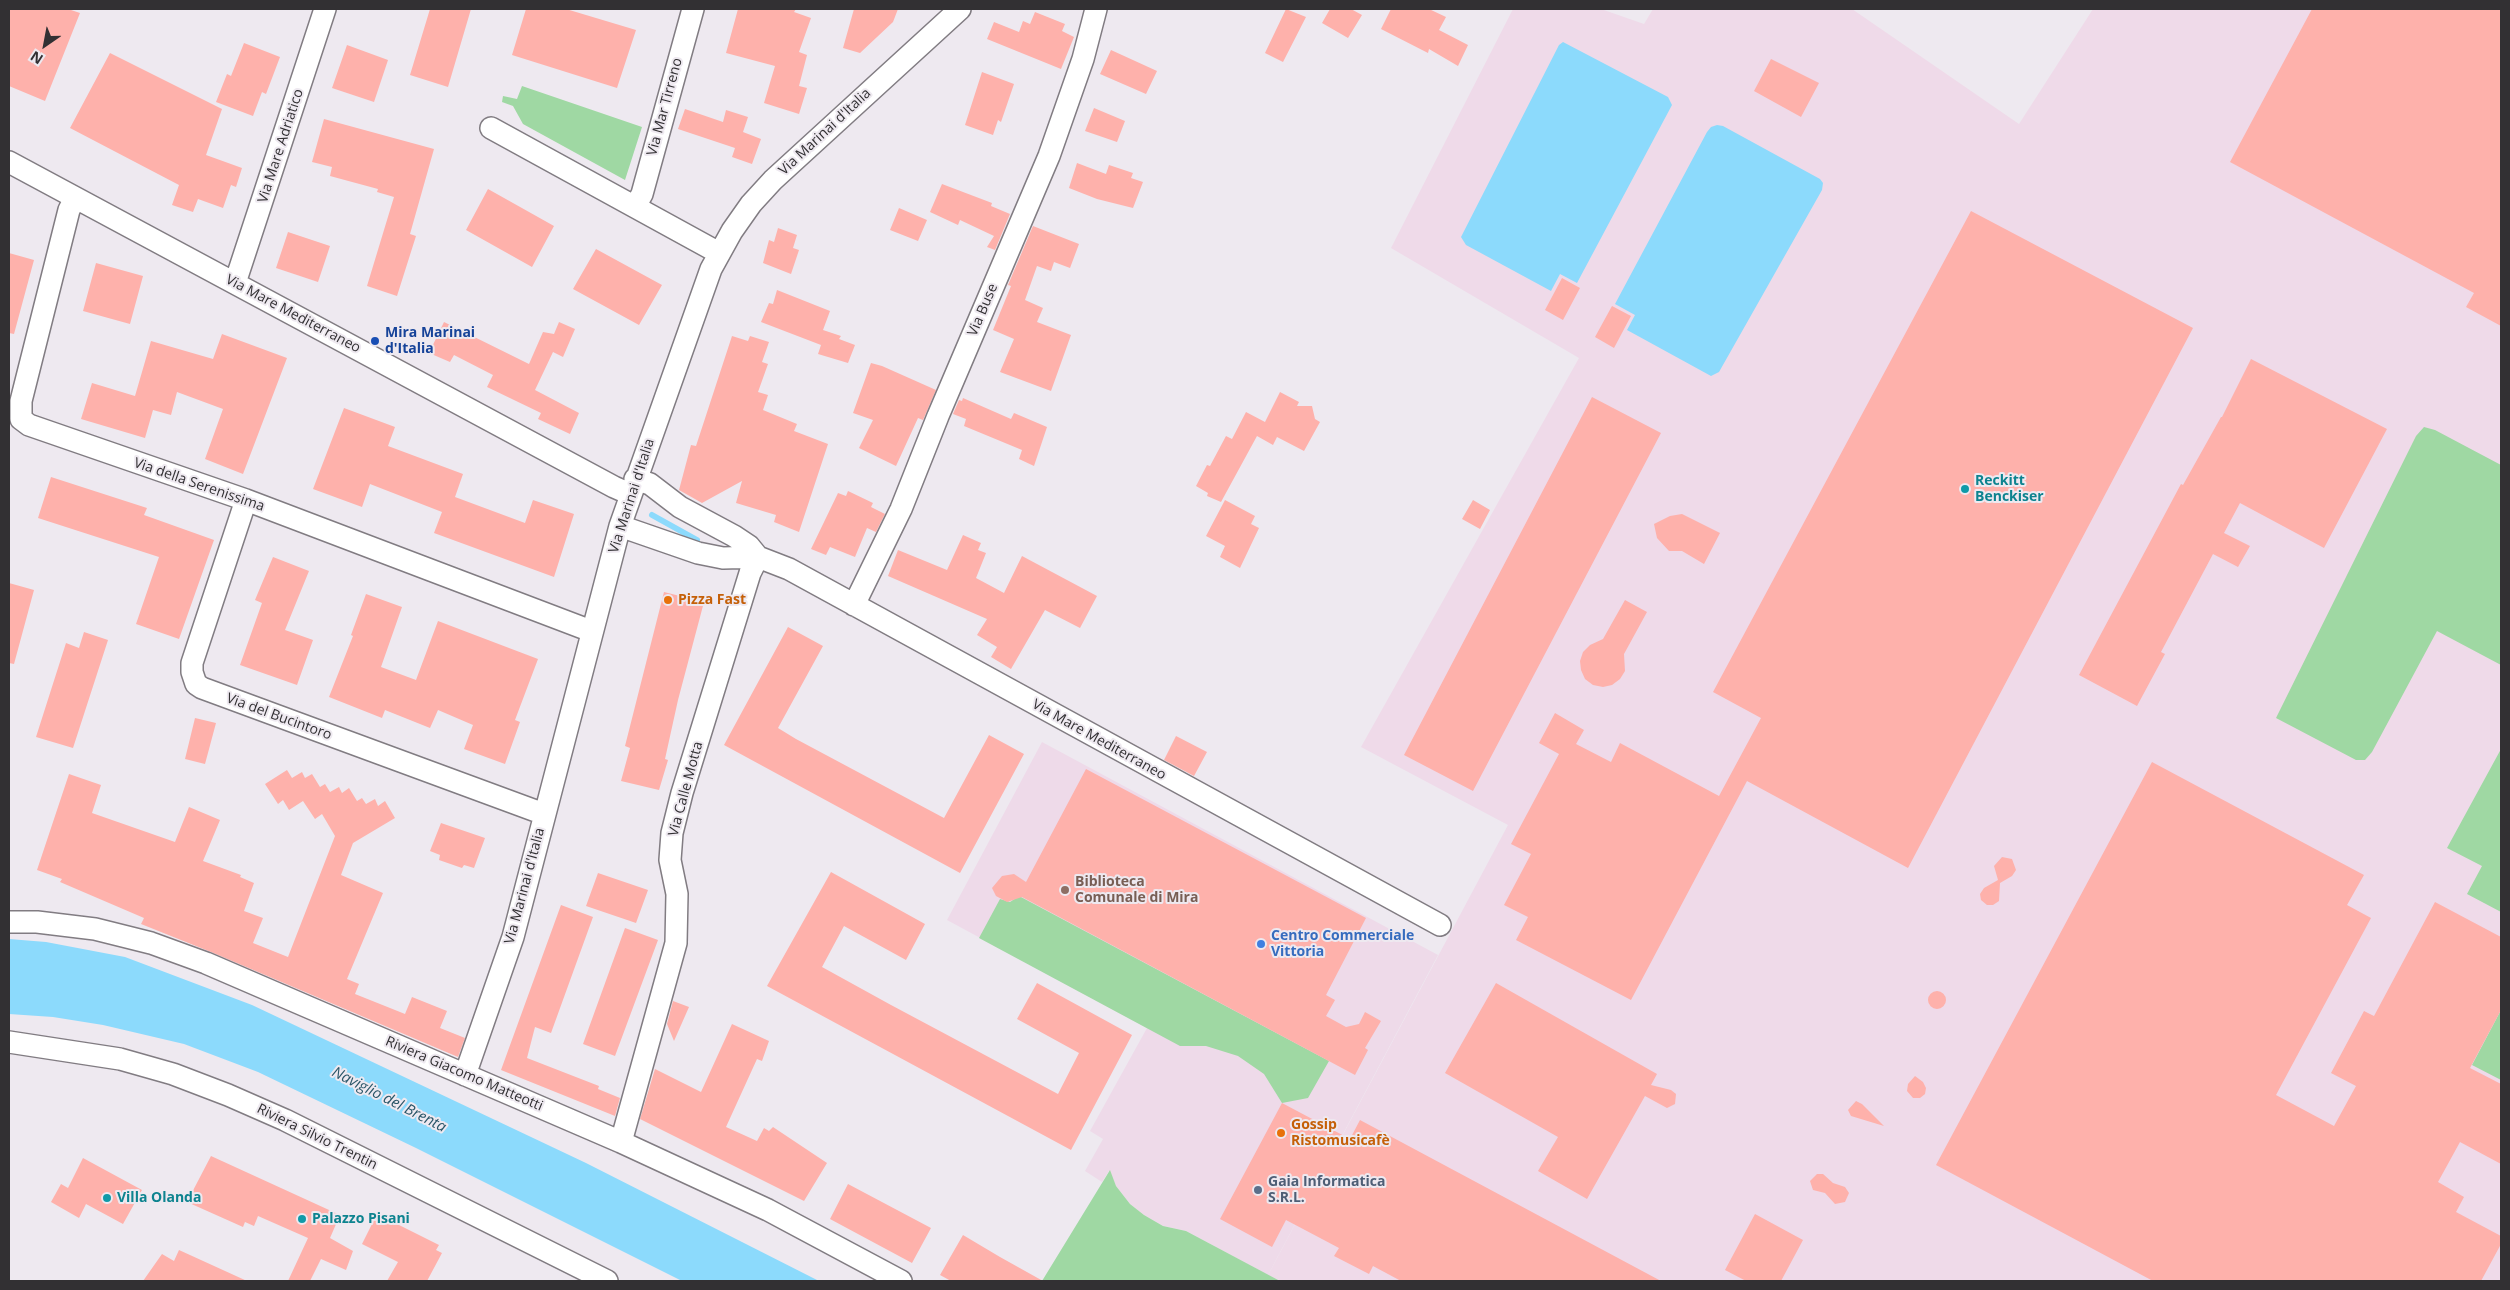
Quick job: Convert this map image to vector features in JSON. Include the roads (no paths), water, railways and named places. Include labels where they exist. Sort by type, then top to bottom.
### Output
[{"type":"street","name":"Via Mare Adriatico","points":[[235,283],[325,9]]},
{"type":"street","name":"Via Mar Tirreno","points":[[636,206],[642,194],[693,9]]},
{"type":"street","name":"Via Marinai d'Italia","points":[[465,1075],[513,937],[620,526],[703,290],[719,253],[751,204],[773,180],[960,9]]},
{"type":"street","name":"Via Buse","points":[[854,605],[901,509],[942,406],[1049,156],[1083,59],[1096,9]]},
{"type":"street","points":[[491,128],[719,253]]},
{"type":"street","name":"Via Mare Mediterraneo","points":[[9,162],[614,487],[650,484],[680,507],[734,536],[748,546],[758,557]]},
{"type":"street","name":"Via della Serenissima","points":[[75,198],[69,210],[21,401],[21,419],[29,425],[246,500],[592,631]]},
{"type":"street","name":"Via del Bucintoro","points":[[246,500],[192,664],[192,672],[196,684],[220,695],[544,814]]},
{"type":"street","name":"Via Mare Mediterraneo","points":[[620,526],[698,553],[723,558],[758,557],[789,569],[1440,925]]},
{"type":"street","name":"Via Calle Motta","points":[[621,1142],[676,943],[677,894],[670,860],[672,833],[685,784],[750,573],[758,557]]},
{"type":"street","name":"Riviera Giacomo Matteotti","points":[[9,922],[37,922],[94,929],[151,943],[206,963],[621,1142],[768,1210],[901,1281]]},
{"type":"street","name":"Riviera Silvio Trentin","points":[[9,1042],[120,1059],[173,1074],[228,1095],[285,1120],[607,1281]]},
{"type":"water","points":[[1563,42],[1668,97],[1672,105],[1577,283],[1560,274],[1551,291],[1466,245],[1461,237],[1559,45]]},
{"type":"water","points":[[1723,126],[1820,179],[1823,183],[1822,190],[1719,372],[1711,376],[1627,330],[1635,315],[1615,304],[1707,132],[1711,127]]},
{"type":"water","name":"Naviglio del Brenta","points":[[9,939],[46,942],[125,957],[252,1005],[586,1163],[819,1281],[682,1281],[416,1148],[258,1072],[184,1044],[103,1025],[53,1017],[9,1014]]},
{"type":"waterway","points":[[652,515],[697,540]]},
{"type":"place","name":"Mira Marinai d'Italia","points":[[375,341]]},
{"type":"place","name":"Reckitt Benckiser","points":[[1965,489]]},
{"type":"place","name":"Pizza Fast","points":[[668,600]]},
{"type":"place","name":"Biblioteca Comunale di Mira","points":[[1065,890]]},
{"type":"place","name":"Centro Commerciale Vittoria","points":[[1261,944]]},
{"type":"place","name":"Gossip Ristomusicafè","points":[[1281,1133]]},
{"type":"place","name":"Gaia Informatica S.R.L.","points":[[1258,1190]]},
{"type":"place","name":"Villa Olanda","points":[[107,1198]]},
{"type":"place","name":"Palazzo Pisani","points":[[302,1219]]}]
